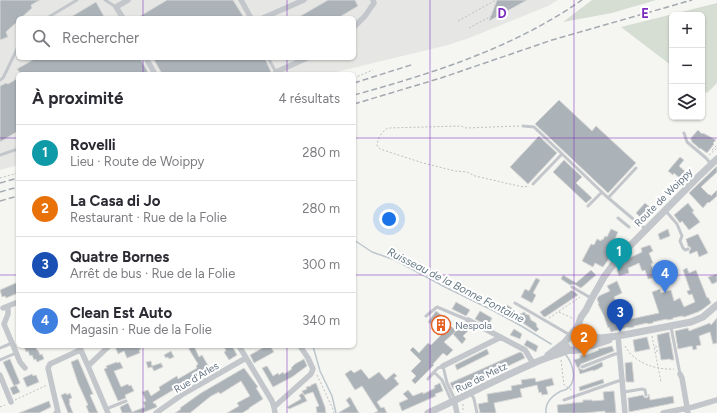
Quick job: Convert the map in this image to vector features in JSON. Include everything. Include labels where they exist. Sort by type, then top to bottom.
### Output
[{"type":"street","points":[[122,16],[116,7],[128,0]]},
{"type":"street","points":[[241,0],[250,16]]},
{"type":"street","points":[[268,16],[304,0]]},
{"type":"street","points":[[356,25],[365,16],[374,3],[373,0]]},
{"type":"street","points":[[147,60],[154,72]]},
{"type":"street","points":[[277,72],[303,60]]},
{"type":"street","name":"Route de Woippy","points":[[583,332],[580,321],[581,317],[591,298],[614,263],[714,162]]},
{"type":"street","points":[[16,303],[6,307],[8,314],[4,324],[20,362],[25,368]]},
{"type":"street","points":[[618,340],[600,338],[575,330],[564,343],[569,350],[579,350],[586,346],[618,340],[651,330],[700,319],[717,305]]},
{"type":"street","name":"Route de Woippy","points":[[583,332],[586,310]]},
{"type":"street","points":[[468,320],[525,350],[533,363]]},
{"type":"street","points":[[583,332],[588,339],[586,346]]},
{"type":"street","points":[[443,366],[501,337]]},
{"type":"street","points":[[618,340],[625,413]]},
{"type":"street","name":"Rue de Metz","points":[[543,359],[564,343]]},
{"type":"street","points":[[56,413],[58,412],[48,368],[50,364],[80,348],[107,411]]},
{"type":"street","points":[[88,366],[107,348]]},
{"type":"street","points":[[240,348],[272,401],[274,410]]},
{"type":"street","points":[[274,410],[311,374],[313,369],[301,348]]},
{"type":"street","name":"Rue de Metz","points":[[428,413],[533,363],[569,350]]},
{"type":"street","name":"Rue d'Arles","points":[[156,413],[183,394],[246,358]]},
{"type":"street","points":[[679,372],[682,378],[688,410]]},
{"type":"street","points":[[0,375],[11,402]]},
{"type":"street","points":[[663,413],[688,410],[717,400]]},
{"type":"street","points":[[453,401],[457,413]]},
{"type":"lane","points":[[66,0],[70,5]]},
{"type":"lane","points":[[51,16],[77,0]]},
{"type":"lane","points":[[105,0],[116,7]]},
{"type":"lane","points":[[0,80],[16,51]]},
{"type":"lane","points":[[269,60],[275,72]]},
{"type":"lane","points":[[523,126],[534,127],[608,198],[646,229]]},
{"type":"lane","points":[[684,133],[687,142],[706,158],[714,162]]},
{"type":"lane","points":[[0,155],[16,150]]},
{"type":"lane","points":[[533,184],[562,154]]},
{"type":"lane","points":[[608,198],[636,168]]},
{"type":"lane","points":[[588,206],[602,192]]},
{"type":"lane","points":[[665,210],[677,224],[682,236],[680,241],[683,248],[685,250],[688,249]]},
{"type":"lane","points":[[618,218],[629,227]]},
{"type":"lane","points":[[626,224],[632,218]]},
{"type":"lane","points":[[572,287],[591,298]]},
{"type":"lane","points":[[515,303],[570,335]]},
{"type":"lane","points":[[426,316],[437,306],[468,320]]},
{"type":"lane","points":[[670,326],[679,372]]},
{"type":"lane","points":[[0,348],[12,343]]},
{"type":"lane","points":[[0,360],[16,353]]},
{"type":"lane","points":[[582,367],[615,354],[620,354]]},
{"type":"lane","points":[[428,379],[438,368],[443,366],[453,401]]},
{"type":"lane","points":[[434,372],[442,380],[453,401]]},
{"type":"lane","points":[[564,400],[623,380]]},
{"type":"lane","points":[[624,392],[642,389],[645,390],[646,395]]},
{"type":"lane","points":[[468,394],[474,399],[477,413]]},
{"type":"lane","points":[[107,411],[126,401]]},
{"type":"path","points":[[458,21],[496,0]]},
{"type":"path","points":[[469,28],[521,0]]},
{"type":"path","points":[[356,77],[373,70]]},
{"type":"path","points":[[523,126],[388,128],[384,130],[377,143],[377,146],[386,151],[455,171],[467,172],[475,176],[523,187],[533,184]]},
{"type":"path","points":[[712,150],[717,145]]},
{"type":"path","points":[[706,158],[717,148]]},
{"type":"path","points":[[0,178],[16,174]]},
{"type":"path","points":[[547,322],[549,318],[584,294]]},
{"type":"path","points":[[558,312],[580,321]]},
{"type":"path","points":[[651,330],[661,382]]},
{"type":"path","points":[[618,340],[624,344],[632,355],[642,363],[679,372]]},
{"type":"path","points":[[654,347],[659,346]]},
{"type":"path","points":[[558,354],[561,358],[564,385],[570,390]]},
{"type":"path","points":[[313,369],[334,413]]},
{"type":"path","points":[[0,407],[51,383]]},
{"type":"path","points":[[462,413],[468,394]]},
{"type":"path","points":[[569,412],[574,412]]},
{"type":"shaded area","points":[[0,0],[558,0],[548,6],[448,45],[336,72],[16,72],[16,166],[0,170]]},
{"type":"shaded area","points":[[592,0],[656,0],[612,13],[563,22]]},
{"type":"shaded area","points":[[717,3],[717,83],[707,93],[705,91],[705,12],[681,12]]},
{"type":"shaded area","points":[[669,15],[669,64],[621,27]]},
{"type":"building","points":[[0,0],[40,0],[31,5],[32,8],[23,16],[16,16],[16,23],[6,32],[8,37],[0,40]]},
{"type":"building","points":[[167,0],[233,0],[243,16],[140,16]]},
{"type":"building","points":[[328,0],[355,0],[358,6],[341,16],[300,16]]},
{"type":"building","points":[[497,0],[527,0],[489,21]]},
{"type":"building","points":[[96,2],[104,16],[72,16]]},
{"type":"building","points":[[33,60],[141,60],[148,72],[19,72],[17,69]]},
{"type":"building","points":[[154,60],[266,60],[271,72],[161,72]]},
{"type":"building","points":[[16,79],[16,132],[0,142],[0,86],[6,83],[8,84]]},
{"type":"building","points":[[559,100],[592,131],[596,126],[636,163],[608,193],[535,124]]},
{"type":"building","points":[[698,130],[702,134],[703,133],[716,140],[707,153],[700,149],[690,139]]},
{"type":"building","points":[[539,136],[557,153],[528,184],[510,167]]},
{"type":"building","points":[[680,157],[684,160],[679,166],[689,175],[683,181],[674,173],[673,175],[668,171]]},
{"type":"building","points":[[564,160],[582,177],[576,183],[592,198],[586,203],[553,172]]},
{"type":"building","points":[[717,166],[717,172],[701,187],[711,196],[717,190],[717,196],[709,203],[708,202],[703,208],[689,193]]},
{"type":"building","points":[[645,203],[652,209],[641,218],[636,213]]},
{"type":"building","points":[[688,203],[694,211],[692,212],[700,222],[689,230],[682,221],[680,223],[674,215]]},
{"type":"building","points":[[611,229],[618,232],[611,248],[615,250],[603,267],[595,263],[593,267],[582,261],[591,244],[594,245],[597,239],[601,241],[605,236],[607,237]]},
{"type":"building","points":[[668,229],[670,236],[660,240],[658,234]]},
{"type":"building","points":[[698,234],[708,253],[699,257],[697,251],[690,254],[689,252],[691,248],[688,246],[686,239]]},
{"type":"building","points":[[650,245],[653,251],[649,253],[653,263],[651,264],[654,272],[652,273],[653,278],[648,279],[645,270],[642,271],[639,263],[628,268],[629,273],[619,276],[617,270],[620,269],[619,266],[622,263],[626,262],[625,260],[642,252],[641,248]]},
{"type":"building","points":[[687,268],[689,273],[696,270],[707,298],[708,297],[711,303],[698,312],[684,317],[682,316],[647,323],[611,332],[597,299],[599,296],[610,291],[607,286],[617,281],[622,293],[614,297],[620,310],[628,308],[631,319],[659,313],[652,292],[660,289],[661,293],[671,290],[674,301],[680,298],[684,307],[695,302],[692,294],[689,295],[687,292],[690,290],[683,270]]},
{"type":"building","points":[[591,270],[596,275],[581,288],[574,284],[570,285],[561,279],[563,275],[576,283]]},
{"type":"building","points":[[717,274],[717,282],[712,284],[708,277]]},
{"type":"building","points":[[536,278],[540,280],[533,293],[536,295],[532,303],[521,297],[525,289],[529,291]]},
{"type":"building","points":[[16,283],[16,294],[6,298],[5,296],[2,297],[0,290]]},
{"type":"building","points":[[572,290],[578,295],[545,317],[543,316],[540,312]]},
{"type":"building","points":[[456,302],[470,310],[466,316],[452,309]]},
{"type":"building","points":[[507,305],[512,308],[511,311],[514,313],[511,319],[502,313]]},
{"type":"building","points":[[436,311],[452,323],[450,325],[456,331],[444,342],[453,350],[447,356],[443,353],[433,364],[434,365],[415,384],[412,380],[416,376],[411,371],[421,361],[410,350],[413,347],[419,353],[428,343],[431,345],[443,333],[428,322]]},
{"type":"building","points":[[480,311],[492,318],[488,326],[475,319]]},
{"type":"building","points":[[525,312],[525,314],[529,315],[531,320],[536,323],[539,329],[536,332],[523,323],[520,314]]},
{"type":"building","points":[[717,318],[717,343],[713,344],[710,332],[699,336],[701,345],[696,346],[697,349],[693,350],[692,346],[678,349],[675,331],[688,328],[689,331],[710,323],[711,325]]},
{"type":"building","points":[[463,325],[468,331],[463,336],[466,339],[462,344],[453,334]]},
{"type":"building","points":[[514,329],[522,334],[520,339],[510,335]]},
{"type":"building","points":[[669,332],[674,360],[661,360],[657,335]]},
{"type":"building","points":[[647,337],[650,349],[635,352],[633,340]]},
{"type":"building","points":[[527,340],[538,346],[536,352],[524,345]]},
{"type":"building","points":[[612,346],[614,351],[581,364],[579,367],[583,370],[602,362],[603,366],[593,371],[580,374],[574,360],[580,358],[580,356],[599,350],[598,349]]},
{"type":"building","points":[[25,348],[36,348],[40,355],[42,354],[44,359],[37,362],[36,359],[34,360],[32,355],[30,356],[28,351],[26,352]]},
{"type":"building","points":[[116,348],[140,348],[141,350],[139,350],[140,353],[127,358],[124,351],[118,354]]},
{"type":"building","points":[[189,348],[195,348],[199,357],[202,355],[210,369],[153,402],[157,407],[142,413],[122,413],[120,407],[128,403],[132,412],[145,407],[143,402],[146,401],[142,392],[148,390],[151,396],[160,390],[159,387],[177,376],[178,379],[197,368],[196,366],[198,364]]},
{"type":"building","points":[[225,348],[233,348],[237,355],[229,360],[224,352],[226,351]]},
{"type":"building","points":[[262,348],[271,348],[274,352],[254,363],[250,355]]},
{"type":"building","points":[[487,349],[489,354],[457,370],[455,365]]},
{"type":"building","points":[[171,351],[174,357],[169,359],[168,357],[166,358],[164,355]]},
{"type":"building","points":[[520,352],[525,358],[489,375],[453,389],[450,383]]},
{"type":"building","points":[[10,359],[20,383],[14,386],[3,362]]},
{"type":"building","points":[[78,359],[93,394],[90,395],[98,413],[89,413],[86,406],[88,405],[78,383],[71,362]]},
{"type":"building","points":[[304,359],[307,366],[292,377],[273,387],[262,368],[267,366],[273,376],[278,373],[279,375],[283,372],[284,374],[292,369],[291,368],[295,364]]},
{"type":"building","points":[[151,361],[152,366],[161,363],[163,367],[154,371],[152,367],[148,368],[146,362]]},
{"type":"building","points":[[120,362],[123,368],[114,371],[121,387],[128,384],[129,386],[131,385],[134,391],[125,395],[126,398],[118,401],[104,369],[107,368],[106,366]]},
{"type":"building","points":[[632,362],[634,382],[626,382],[625,363]]},
{"type":"building","points":[[244,368],[258,387],[256,388],[263,399],[249,409],[242,413],[227,413],[239,406],[237,403],[250,396],[241,381],[220,394],[219,392],[211,396],[190,413],[175,413],[201,393]]},
{"type":"building","points":[[361,369],[369,379],[379,372],[386,380],[394,373],[397,376],[394,378],[399,384],[377,402],[381,408],[384,407],[387,413],[374,413],[378,411],[362,386],[355,390],[345,374],[351,370],[354,373]]},
{"type":"building","points":[[32,374],[33,376],[36,375],[39,382],[27,387],[23,378]]},
{"type":"building","points":[[535,378],[536,382],[552,378],[554,385],[546,387],[548,394],[542,395],[541,392],[539,393],[537,385],[520,389],[522,397],[494,403],[496,413],[480,413],[478,404],[488,402],[487,394],[512,390],[511,386],[522,384],[521,380]]},
{"type":"building","points":[[603,379],[604,383],[580,391],[579,387]]},
{"type":"building","points":[[316,383],[326,413],[317,413],[316,407],[319,406],[313,392],[304,395],[302,391],[307,389],[306,387]]},
{"type":"building","points":[[440,383],[443,391],[435,394],[436,396],[402,411],[399,403],[408,399],[403,394],[408,390],[413,396],[423,392],[423,394],[435,388],[434,386]]},
{"type":"building","points":[[16,385],[20,392],[13,395],[10,388]]},
{"type":"building","points":[[614,391],[616,413],[605,413],[605,411],[558,413],[557,405],[583,402],[583,400],[604,400],[603,392]]},
{"type":"building","points":[[66,393],[67,395],[70,393],[72,398],[69,399],[69,403],[73,413],[68,413],[61,395]]},
{"type":"building","points":[[303,393],[307,401],[289,409],[287,407],[301,399],[299,395]]},
{"type":"building","points":[[649,394],[650,400],[673,396],[674,403],[629,412],[628,398],[643,395],[646,398]]},
{"type":"building","points":[[350,397],[359,413],[338,413],[350,406],[346,400]]},
{"type":"building","points":[[49,401],[51,407],[39,413],[19,413]]},
{"type":"waterway","name":"Ruisseau de la Bonne Fontaine","points":[[356,241],[372,252],[395,260],[496,312],[551,344]]},
{"type":"waterway","points":[[314,348],[320,371],[332,396],[336,413]]},
{"type":"waterway","name":"Ruisseau de la Bonne Fontaine","points":[[546,413],[548,403],[552,397],[567,389],[572,382],[573,372],[571,363],[566,355]]},
{"type":"railway","points":[[356,94],[414,78],[501,45],[529,32],[582,0]]},
{"type":"railway","points":[[356,103],[441,78],[552,40],[692,0]]},
{"type":"railway","points":[[356,82],[414,64]]},
{"type":"railway","points":[[0,183],[16,179]]},
{"type":"railway","points":[[0,192],[16,188]]},
{"type":"railway","points":[[0,201],[16,197]]},
{"type":"place","name":"Rovelli","points":[[619,271]]},
{"type":"place","name":"Clean Est Auto","points":[[665,293]]},
{"type":"place","name":"Nespola","points":[[441,325]]},
{"type":"place","name":"Quatre Bornes","points":[[620,332]]},
{"type":"place","name":"La Casa di Jo","points":[[584,357]]}]
